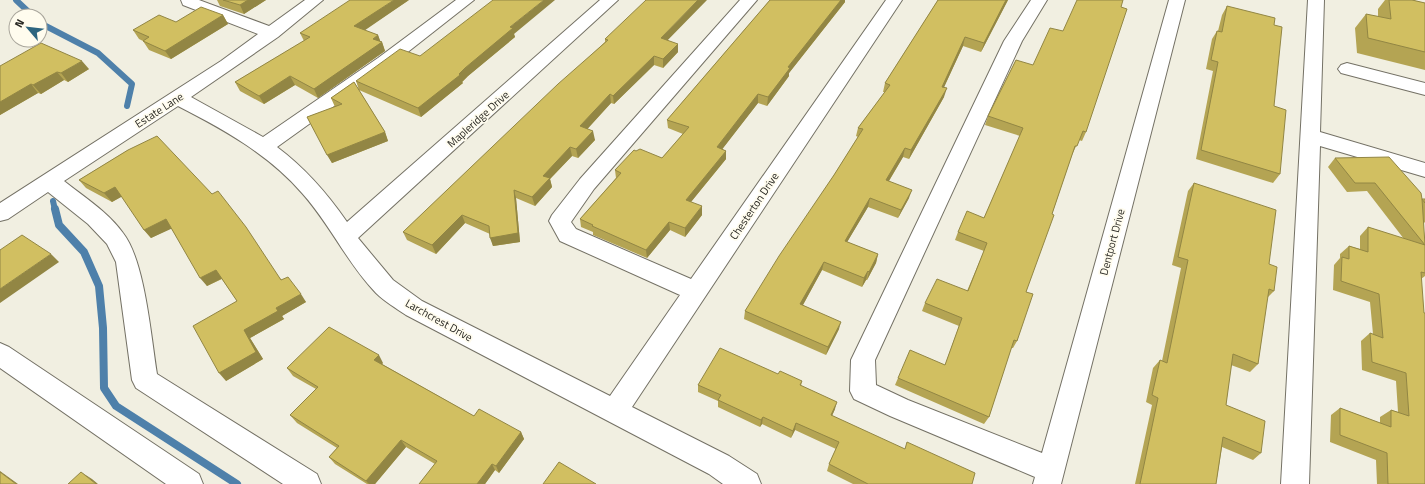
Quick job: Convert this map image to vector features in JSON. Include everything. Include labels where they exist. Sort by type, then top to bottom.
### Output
[{"type":"street","points":[[189,0],[189,2],[272,33]]},
{"type":"street","name":"Estate Lane","points":[[0,213],[178,98],[272,33],[315,0]]},
{"type":"street","points":[[263,147],[384,62],[466,0]]},
{"type":"street","name":"Mapleridge Drive","points":[[345,237],[610,0]]},
{"type":"street","points":[[696,292],[568,236],[560,221],[587,184],[749,0]]},
{"type":"street","name":"Chesterton Drive","points":[[614,411],[894,0]]},
{"type":"street","points":[[1039,0],[1013,40],[864,360],[863,391],[1049,477]]},
{"type":"street","name":"Dentport Drive","points":[[1049,477],[1177,0]]},
{"type":"street","points":[[1296,484],[1316,0]]},
{"type":"street","points":[[1347,69],[1425,89]]},
{"type":"street","name":"Larchcrest Drive","points":[[178,98],[239,130],[263,147],[310,188],[369,270],[386,288],[414,308],[719,465],[747,484]]},
{"type":"street","points":[[1310,136],[1425,170]]},
{"type":"street","points":[[49,181],[96,218],[116,239],[127,262],[145,380],[307,484]]},
{"type":"street","points":[[0,354],[189,484]]},
{"type":"building","points":[[223,0],[248,0],[240,5]]},
{"type":"building","points":[[350,0],[394,0],[354,26],[378,35],[373,39],[382,42],[314,89],[290,76],[259,96],[235,82],[310,37],[300,33]]},
{"type":"building","points":[[493,0],[544,0],[510,27],[513,28],[465,68],[459,74],[460,75],[418,108],[356,81],[400,49],[420,56]]},
{"type":"building","points":[[646,0],[698,0],[661,38],[678,44],[663,59],[654,56],[613,96],[610,94],[580,126],[593,131],[576,149],[570,147],[543,176],[550,178],[532,197],[514,190],[518,233],[490,238],[489,226],[462,215],[432,245],[403,232],[558,84],[608,40],[605,39]]},
{"type":"building","points":[[770,0],[841,0],[788,67],[790,68],[768,97],[758,94],[717,147],[726,151],[686,200],[702,206],[685,228],[669,222],[646,250],[592,226],[593,225],[580,219],[621,173],[615,170],[634,150],[636,151],[640,149],[662,158],[689,127],[667,120]]},
{"type":"building","points":[[938,0],[1006,0],[984,43],[965,37],[942,87],[947,88],[911,150],[905,148],[886,180],[912,190],[901,210],[870,198],[845,241],[878,254],[869,272],[868,271],[864,278],[824,262],[800,304],[841,322],[828,347],[745,311],[779,256],[863,129],[858,128],[890,85],[885,83]]},
{"type":"building","points":[[1077,0],[1123,0],[1121,7],[1127,9],[1086,132],[1083,131],[1077,146],[1075,146],[1052,214],[1054,215],[1026,292],[1033,294],[1017,341],[1014,340],[989,417],[898,378],[910,350],[945,365],[962,318],[925,303],[937,279],[968,291],[987,243],[958,232],[967,211],[984,218],[1023,128],[988,116],[1016,60],[1033,65],[1050,28],[1063,31]]},
{"type":"building","points":[[1389,0],[1412,0],[1425,3],[1425,52],[1368,38],[1366,14],[1391,19]]},
{"type":"building","points":[[1227,6],[1275,18],[1274,25],[1282,27],[1274,106],[1286,110],[1280,174],[1201,150],[1218,62],[1211,60],[1217,31],[1222,32]]},
{"type":"building","points":[[201,7],[223,15],[165,51],[143,41],[149,37],[133,30],[159,15],[176,22]]},
{"type":"building","points":[[48,46],[82,61],[61,73],[57,72],[33,85],[31,84],[0,102],[0,66],[32,48],[48,48]]},
{"type":"building","points":[[354,82],[385,132],[327,155],[307,117],[342,104],[331,98]]},
{"type":"building","points":[[157,136],[212,194],[218,191],[246,227],[281,280],[288,277],[301,294],[276,308],[278,311],[244,330],[256,352],[219,373],[193,326],[237,301],[216,270],[200,278],[166,219],[144,230],[115,187],[104,193],[79,180],[128,150]]},
{"type":"building","points":[[1389,157],[1421,193],[1425,245],[1375,183],[1355,183],[1335,158]]},
{"type":"building","points":[[1194,183],[1276,210],[1269,264],[1277,267],[1274,291],[1269,289],[1258,364],[1233,354],[1226,405],[1265,421],[1261,453],[1223,437],[1216,484],[1140,484],[1158,398],[1152,395],[1160,360],[1167,363],[1188,260],[1178,257]]},
{"type":"building","points":[[1368,227],[1425,245],[1425,273],[1421,272],[1425,313],[1425,484],[1388,484],[1387,453],[1340,435],[1340,408],[1391,427],[1391,410],[1409,416],[1406,373],[1372,362],[1370,333],[1383,338],[1379,294],[1341,281],[1342,257],[1349,259],[1349,246],[1368,252]]},
{"type":"building","points":[[22,235],[51,254],[0,289],[0,250]]},
{"type":"building","points":[[329,327],[379,355],[374,360],[474,416],[479,409],[521,432],[496,466],[492,464],[477,484],[419,484],[437,461],[401,440],[366,481],[329,457],[339,446],[290,415],[318,387],[287,368]]},
{"type":"building","points":[[720,348],[778,374],[780,371],[802,381],[800,385],[837,402],[831,415],[905,449],[907,442],[975,473],[972,484],[868,484],[829,464],[839,442],[796,423],[793,431],[763,417],[761,420],[718,400],[721,395],[698,385]]},
{"type":"building","points":[[559,462],[596,484],[543,484]]},
{"type":"building","points":[[0,472],[16,484],[0,484]]},
{"type":"building","points":[[81,472],[96,484],[68,484]]},
{"type":"waterway","points":[[16,0],[24,8]]},
{"type":"waterway","points":[[48,27],[98,53],[132,84],[127,106]]},
{"type":"waterway","points":[[53,201],[55,210]]},
{"type":"waterway","points":[[55,209],[59,225],[84,252],[99,286],[103,328],[104,388],[116,406],[237,484]]}]
